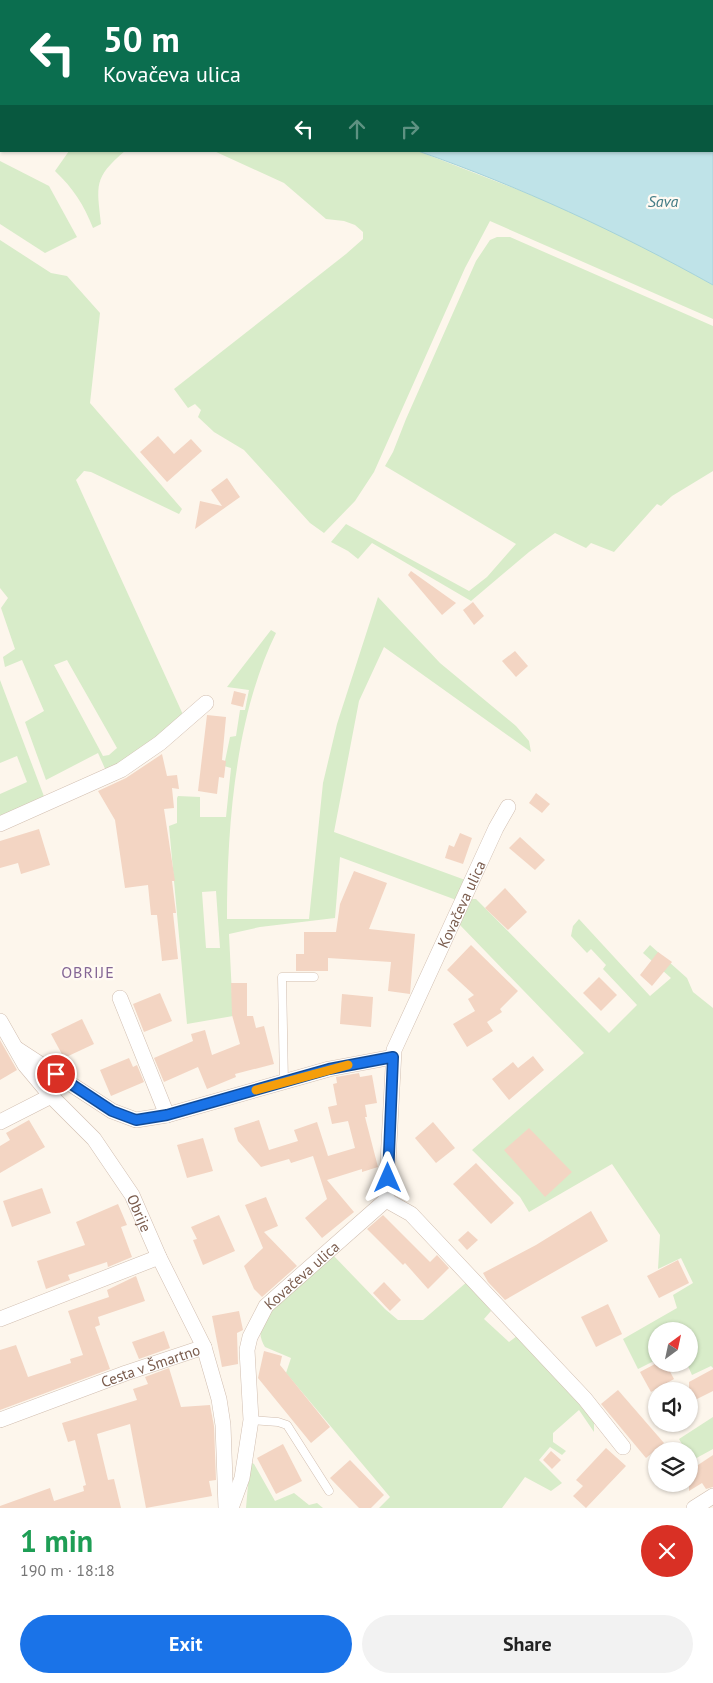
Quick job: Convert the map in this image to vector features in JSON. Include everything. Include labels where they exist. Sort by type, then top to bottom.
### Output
[{"type":"street","points":[[0,824],[121,770],[160,743],[206,703]]},
{"type":"street","name":"Kovačeva ulica","points":[[231,1508],[242,1478],[251,1420],[247,1350],[250,1337],[266,1306],[386,1200],[394,1050],[496,828],[508,807]]},
{"type":"street","points":[[120,998],[167,1115]]},
{"type":"street","name":"Obrije","points":[[0,1021],[25,1065],[51,1096],[94,1139],[132,1195],[159,1257],[204,1346]]},
{"type":"street","points":[[16,1048],[112,1111],[136,1120],[167,1115],[344,1066],[393,1057]]},
{"type":"street","points":[[0,1122],[51,1096]]},
{"type":"street","points":[[386,1200],[411,1214],[584,1399],[623,1447]]},
{"type":"street","points":[[0,1319],[159,1257]]},
{"type":"street","name":"Cesta v Šmartno","points":[[0,1420],[204,1346],[219,1399],[223,1425],[226,1508]]},
{"type":"street","points":[[694,1508],[713,1496]]},
{"type":"lane","points":[[284,1082],[282,977],[314,977]]},
{"type":"lane","points":[[251,1420],[278,1422],[286,1425],[329,1491]]},
{"type":"green space","points":[[68,152],[124,152],[107,168],[102,176],[98,191],[101,224],[93,228],[77,197],[55,171]]},
{"type":"green space","points":[[216,152],[421,152],[560,206],[649,249],[713,285],[713,319],[490,221],[465,268],[374,472],[355,501],[324,533],[310,523],[244,450],[214,432],[198,417],[201,410],[195,404],[188,408],[174,389],[363,239],[363,232],[355,225],[344,221],[326,219],[284,183]]},
{"type":"green space","points":[[0,161],[49,186],[77,237],[45,253],[0,224]]},
{"type":"green space","points":[[497,237],[510,237],[713,326],[713,471],[672,496],[661,506],[657,504],[614,552],[591,543],[586,548],[555,533],[529,552],[471,601],[372,543],[358,559],[331,542],[346,524],[469,591],[487,577],[516,544],[385,466],[393,452],[476,261],[490,240]]},
{"type":"green space","points":[[0,240],[51,273],[67,276],[100,313],[90,403],[182,509],[179,514],[91,472],[84,471],[76,480],[185,719],[107,773],[98,753],[46,780],[25,722],[44,711],[22,660],[5,667],[3,657],[15,649],[1,608],[8,598],[0,588]],"holes":[[[67,660],[117,748],[109,755],[103,756],[54,665]]]},
{"type":"green space","points":[[378,597],[440,663],[516,726],[529,741],[531,752],[384,647],[359,701],[334,832],[468,881],[459,901],[340,857],[335,918],[260,927],[229,934],[233,1016],[187,1024],[169,826],[177,823],[178,796],[200,797],[200,817],[226,817],[231,768],[224,766],[230,737],[236,736],[240,710],[245,710],[249,690],[227,687],[271,630],[276,633],[262,665],[242,736],[232,810],[227,884],[227,919],[309,919],[323,783],[337,724]],"holes":[[[216,891],[220,948],[206,948],[202,892]]]},
{"type":"green space","points":[[0,680],[45,799],[0,818],[0,794],[27,782],[17,756],[0,763]]},
{"type":"green space","points":[[472,899],[476,899],[609,1033],[637,1005],[603,969],[606,965],[591,949],[587,953],[571,936],[573,926],[579,919],[650,996],[671,978],[643,953],[650,945],[687,978],[693,992],[713,1008],[713,1368],[711,1366],[692,1375],[691,1372],[698,1372],[698,1322],[653,1322],[677,1308],[673,1295],[693,1283],[681,1258],[658,1269],[660,1235],[612,1164],[529,1212],[520,1197],[472,1150],[584,1053],[459,924]]},
{"type":"green space","points":[[331,1253],[398,1320],[423,1320],[468,1281],[491,1311],[484,1319],[509,1342],[517,1336],[590,1415],[594,1423],[594,1432],[579,1410],[553,1433],[553,1442],[566,1451],[562,1455],[550,1447],[539,1460],[562,1483],[551,1491],[525,1477],[502,1508],[379,1508],[390,1497],[286,1373],[291,1358],[265,1347],[260,1331],[272,1311]]},
{"type":"green space","points":[[648,1325],[648,1364],[638,1369],[623,1339]]},
{"type":"green space","points":[[713,1417],[713,1449],[698,1457],[698,1442],[681,1442],[679,1439],[690,1432],[698,1432],[698,1427]]},
{"type":"green space","points":[[250,1462],[254,1464],[275,1501],[294,1493],[309,1505],[317,1503],[323,1508],[246,1508]]},
{"type":"water","name":"Sava","points":[[421,152],[713,152],[713,285],[605,229],[532,195]]},
{"type":"building","points":[[158,436],[174,454],[191,439],[202,451],[167,482],[140,452]]},
{"type":"building","points":[[227,478],[240,497],[195,529],[200,501],[222,506],[211,490]]},
{"type":"building","points":[[411,571],[456,603],[442,615],[408,575]]},
{"type":"building","points":[[473,602],[484,616],[474,625],[463,610]]},
{"type":"building","points":[[515,651],[528,666],[516,677],[502,661]]},
{"type":"building","points":[[234,691],[246,694],[243,707],[231,704]]},
{"type":"building","points":[[207,715],[226,717],[222,760],[226,761],[224,778],[219,777],[217,794],[198,791]]},
{"type":"building","points":[[162,754],[167,776],[177,775],[179,789],[172,788],[174,808],[164,809],[175,881],[172,881],[176,913],[173,913],[178,959],[162,961],[157,915],[151,915],[148,885],[125,888],[115,820],[98,791],[126,778]]},
{"type":"building","points":[[536,793],[550,804],[542,813],[529,803]]},
{"type":"building","points":[[39,829],[50,865],[21,874],[18,863],[0,868],[0,841]]},
{"type":"building","points":[[460,833],[472,838],[463,864],[445,858],[449,845],[454,847]]},
{"type":"building","points":[[520,837],[545,860],[535,870],[509,848]]},
{"type":"building","points":[[354,871],[387,883],[369,929],[415,934],[410,994],[388,991],[391,962],[328,958],[328,971],[296,971],[296,954],[304,954],[304,932],[336,932],[340,904]]},
{"type":"building","points":[[505,888],[527,912],[508,930],[485,908]]},
{"type":"building","points":[[471,945],[518,991],[500,1009],[502,1012],[487,1022],[493,1031],[467,1047],[453,1024],[475,1011],[468,999],[474,995],[447,970]]},
{"type":"building","points":[[658,952],[672,962],[652,986],[640,975]]},
{"type":"building","points":[[599,977],[617,995],[601,1011],[583,993]]},
{"type":"building","points":[[231,983],[247,983],[247,1016],[253,1016],[256,1028],[264,1026],[274,1064],[235,1074],[236,1077],[207,1089],[198,1067],[164,1082],[154,1058],[193,1041],[191,1034],[205,1030],[212,1055],[240,1044],[232,1015]]},
{"type":"building","points":[[160,993],[172,1021],[144,1032],[133,1004]]},
{"type":"building","points":[[342,994],[373,997],[371,1027],[340,1024]]},
{"type":"building","points":[[82,1019],[94,1044],[64,1058],[51,1034]]},
{"type":"building","points":[[0,1040],[17,1070],[0,1080]]},
{"type":"building","points":[[533,1056],[544,1070],[509,1100],[492,1079],[513,1062],[518,1068]]},
{"type":"building","points":[[129,1058],[133,1067],[137,1065],[144,1082],[111,1096],[100,1070]]},
{"type":"building","points":[[359,1073],[360,1077],[372,1075],[377,1103],[365,1105],[367,1117],[365,1117],[378,1167],[362,1172],[362,1169],[327,1180],[354,1212],[322,1238],[305,1218],[327,1199],[313,1156],[291,1163],[289,1159],[261,1167],[238,1141],[234,1128],[259,1120],[269,1150],[298,1141],[294,1130],[317,1122],[328,1156],[355,1148],[348,1121],[332,1124],[328,1107],[337,1105],[333,1084],[337,1083],[336,1077]]},
{"type":"building","points":[[29,1120],[45,1147],[0,1173],[0,1146],[10,1140],[6,1133]]},
{"type":"building","points":[[433,1122],[455,1148],[436,1163],[415,1138]]},
{"type":"building","points":[[529,1128],[572,1172],[545,1197],[504,1150]]},
{"type":"building","points":[[203,1138],[213,1171],[187,1178],[177,1145]]},
{"type":"building","points":[[476,1163],[514,1203],[491,1224],[453,1184]]},
{"type":"building","points":[[42,1188],[51,1213],[12,1227],[3,1201]]},
{"type":"building","points":[[266,1197],[278,1226],[264,1232],[297,1266],[262,1297],[254,1289],[244,1266],[263,1248],[245,1205]]},
{"type":"building","points":[[118,1204],[127,1225],[121,1227],[132,1257],[108,1267],[107,1262],[68,1275],[70,1280],[46,1289],[37,1261],[85,1245],[76,1222]]},
{"type":"building","points":[[591,1211],[608,1241],[505,1300],[488,1282],[483,1273],[536,1245]]},
{"type":"building","points":[[219,1215],[235,1251],[203,1265],[193,1240],[197,1239],[191,1227]]},
{"type":"building","points":[[383,1215],[430,1262],[437,1255],[449,1268],[428,1289],[405,1263],[403,1265],[367,1229]]},
{"type":"building","points":[[468,1231],[478,1240],[467,1250],[458,1240]]},
{"type":"building","points":[[678,1260],[689,1283],[659,1298],[647,1276]]},
{"type":"building","points":[[136,1276],[145,1301],[98,1317],[100,1325],[95,1327],[110,1369],[0,1410],[0,1350],[16,1345],[28,1377],[71,1363],[70,1359],[83,1355],[68,1311],[109,1297],[107,1290]]},
{"type":"building","points":[[384,1282],[401,1300],[390,1311],[373,1293]]},
{"type":"building","points":[[608,1304],[622,1334],[596,1347],[581,1317]]},
{"type":"building","points":[[239,1311],[243,1330],[237,1333],[238,1364],[222,1367],[212,1316]]},
{"type":"building","points":[[164,1331],[170,1348],[139,1359],[132,1342]]},
{"type":"building","points":[[264,1351],[282,1356],[280,1365],[330,1427],[311,1443],[258,1378]]},
{"type":"building","points":[[169,1368],[181,1407],[210,1405],[214,1426],[216,1480],[209,1481],[212,1496],[146,1508],[130,1424],[97,1434],[108,1480],[114,1479],[121,1508],[0,1508],[0,1506],[50,1488],[54,1501],[84,1491],[83,1486],[86,1485],[75,1440],[68,1442],[62,1423],[137,1400],[133,1389],[148,1384],[145,1377]]},
{"type":"building","points":[[648,1368],[648,1372],[670,1372],[674,1379],[669,1382],[648,1382],[648,1387],[640,1372]]},
{"type":"building","points":[[713,1369],[713,1391],[698,1398],[698,1382],[689,1382]]},
{"type":"building","points":[[618,1390],[648,1425],[648,1432],[654,1432],[663,1442],[648,1442],[648,1456],[646,1458],[601,1404]]},
{"type":"building","points":[[283,1444],[302,1481],[276,1494],[257,1458]]},
{"type":"building","points":[[606,1448],[626,1466],[586,1508],[573,1496],[583,1486],[576,1480]]},
{"type":"building","points":[[551,1451],[561,1460],[552,1469],[543,1460]]},
{"type":"building","points":[[713,1455],[713,1487],[706,1489],[702,1483],[698,1485],[698,1465]]},
{"type":"building","points":[[350,1460],[384,1495],[371,1508],[359,1508],[330,1478]]},
{"type":"slow traffic","points":[[256,1090],[348,1065]]},
{"type":"district","name":"OBRIJE","points":[[88,972]]},
{"type":"route","points":[[56,1074],[112,1111],[136,1120],[167,1115],[329,1069],[393,1057],[388,1178]]}]
